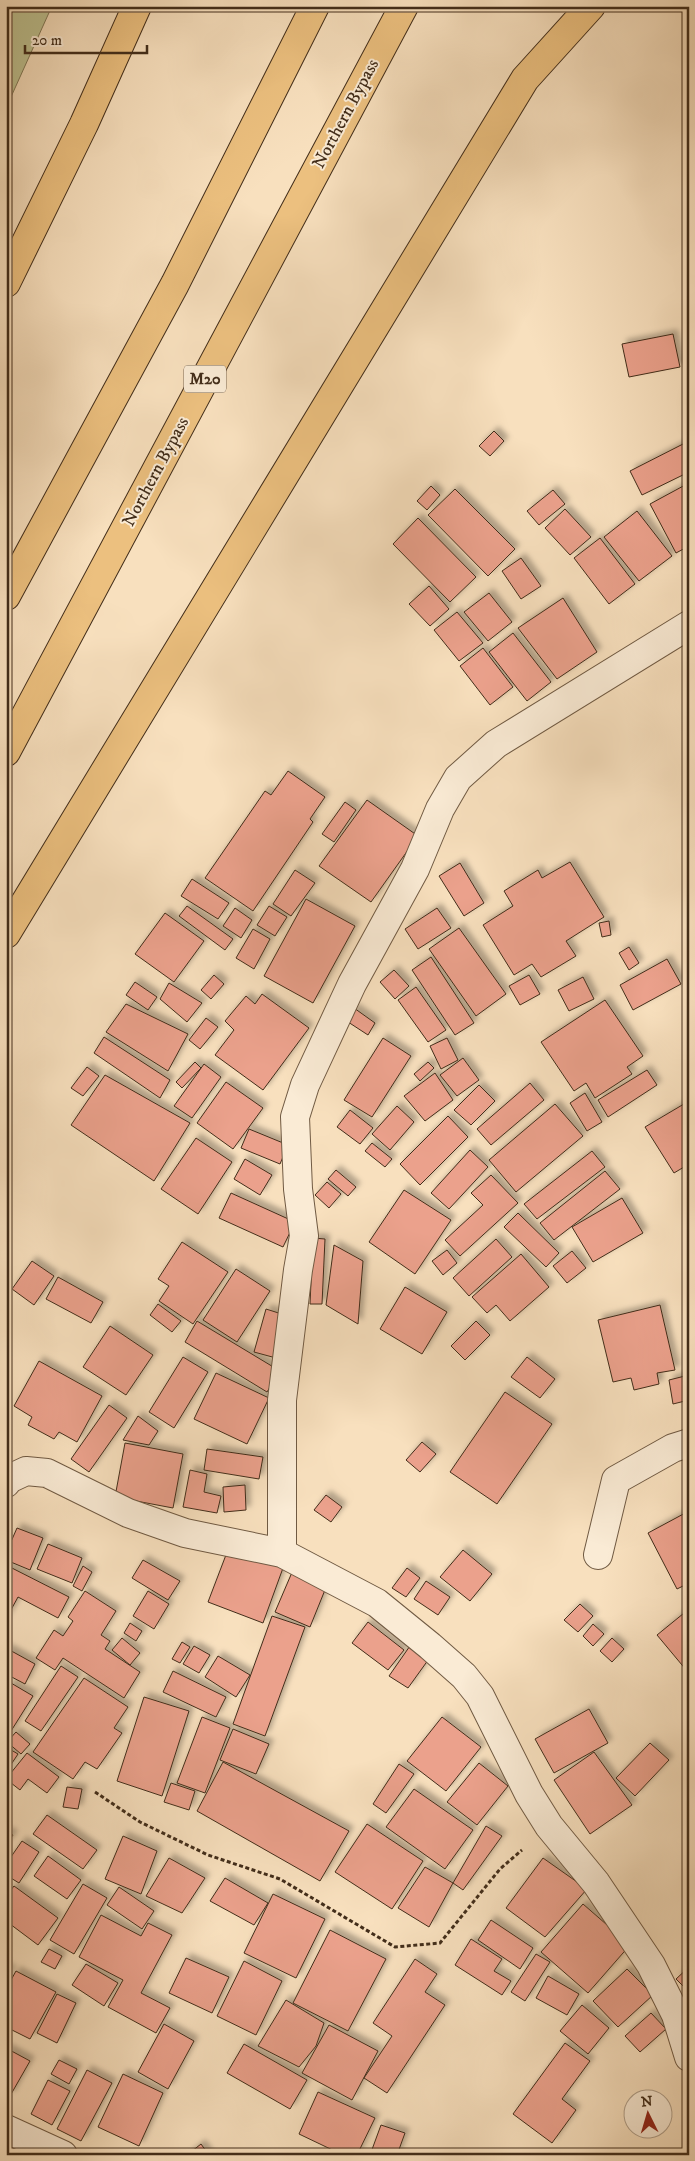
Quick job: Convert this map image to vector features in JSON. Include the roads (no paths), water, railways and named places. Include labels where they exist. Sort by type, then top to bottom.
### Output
[{"type":"highway","points":[[6,283],[84,124],[137,6]]},
{"type":"highway","points":[[6,596],[174,284],[315,6]]},
{"type":"highway","name":"Northern Bypass","points":[[6,752],[404,6]]},
{"type":"highway","points":[[6,934],[525,79],[591,6]]},
{"type":"street","points":[[282,1553],[282,1400],[304,1236],[298,1189],[295,1117],[305,1084],[352,984],[415,869],[440,809],[458,778],[496,744],[689,625]]},
{"type":"street","points":[[598,1555],[616,1480],[672,1448],[689,1443]]},
{"type":"street","points":[[6,1483],[9,1479],[26,1470],[48,1473],[128,1513],[185,1533],[282,1553],[377,1602],[464,1676],[480,1696],[529,1794],[549,1826],[596,1883],[650,1965],[676,2015],[689,2057]]},
{"type":"street","points":[[6,2129],[63,2155]]}]
